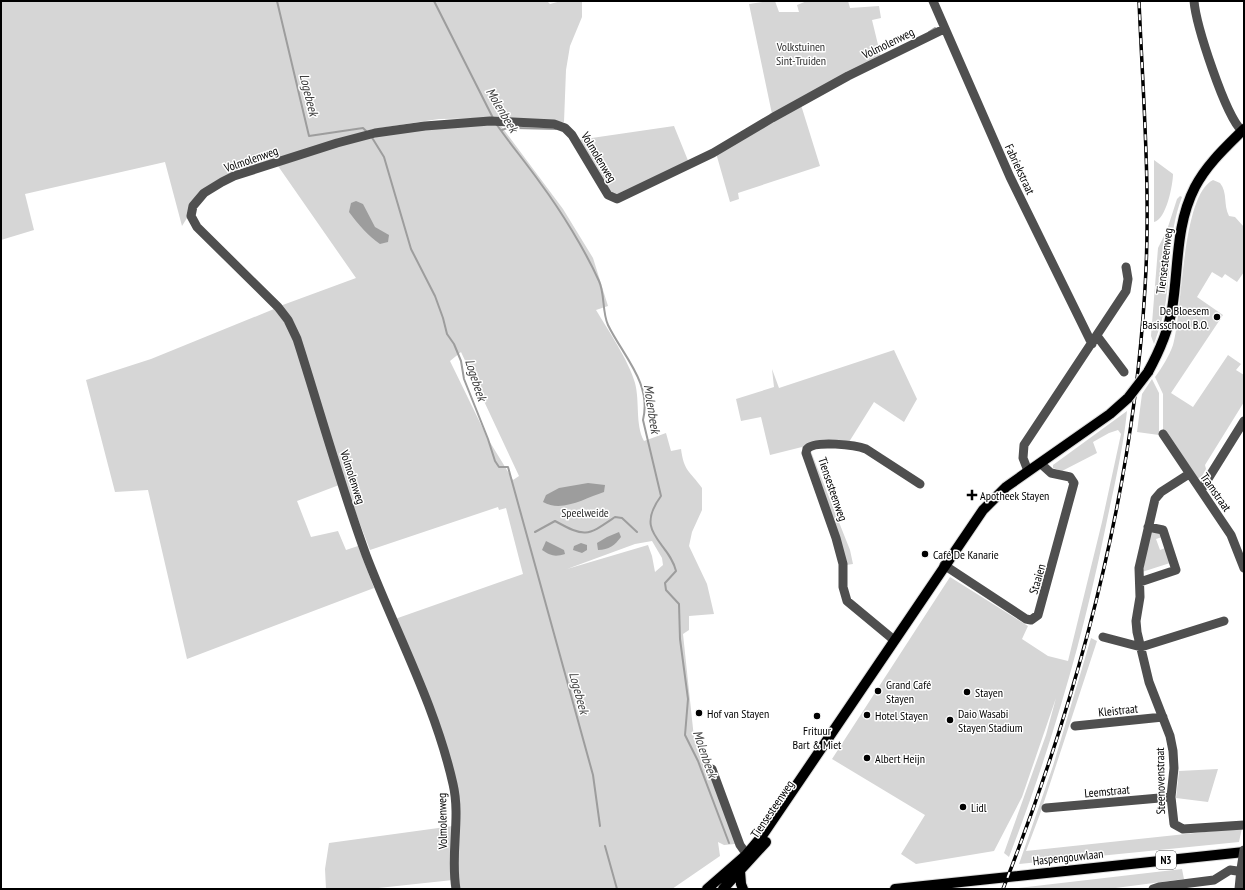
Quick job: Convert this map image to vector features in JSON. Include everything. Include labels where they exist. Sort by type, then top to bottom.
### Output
[{"type":"main road","name":"Tiensesteenweg","points":[[707,889],[749,857],[768,840],[813,771],[821,750],[944,565],[983,510],[1006,487],[1122,404],[1141,382],[1156,358],[1170,320],[1180,229],[1192,195],[1204,172],[1218,155],[1243,130]]},
{"type":"main road","name":"Haspengouwlaan","points":[[895,889],[1244,851]]},
{"type":"main road","name":"Tiensesteenweg","points":[[722,889],[740,871],[749,857]]},
{"type":"main road","points":[[740,871],[743,889]]},
{"type":"street","name":"Fabriekstraat","points":[[933,1],[1010,177],[1094,340]]},
{"type":"street","name":"Tiensesteenweg","points":[[1194,1],[1198,23],[1224,100],[1232,118],[1243,130]]},
{"type":"street","name":"Volmolenweg","points":[[456,889],[454,864],[456,798],[451,775],[417,678],[366,555],[338,472],[297,339],[288,320],[278,307],[200,232],[193,222],[191,212],[197,200],[222,182],[234,176],[337,143],[394,129],[490,121],[554,124],[565,128],[572,135],[608,195],[617,199],[713,153],[834,84],[944,28]]},
{"type":"street","points":[[1028,471],[1023,458],[1024,445],[1126,291],[1128,279],[1126,267]]},
{"type":"street","points":[[1094,340],[1124,372]]},
{"type":"street","points":[[1201,490],[1244,421]]},
{"type":"street","name":"Tramstraat","points":[[1163,434],[1231,535],[1244,568]]},
{"type":"street","name":"Tiensesteenweg","points":[[894,640],[847,601],[843,587],[843,564],[836,538],[806,453],[807,449],[814,444],[858,446],[866,449],[920,484]]},
{"type":"street","name":"Staaien","points":[[944,565],[1026,619],[1031,620],[1038,615],[1074,483],[1070,477],[1050,473],[1040,463]]},
{"type":"street","name":"Steenovenstraat","points":[[1189,474],[1161,492],[1155,499],[1139,568],[1140,597],[1136,621],[1149,682],[1163,717],[1173,751],[1174,768],[1171,797],[1174,824],[1183,830],[1244,825]]},
{"type":"street","points":[[1140,582],[1176,570],[1163,530],[1148,527]]},
{"type":"street","points":[[1103,637],[1141,647],[1224,621]]},
{"type":"street","name":"Kleistraat","points":[[1075,726],[1163,717]]},
{"type":"street","name":"Tiensesteenweg","points":[[712,769],[740,845],[749,857]]},
{"type":"street","name":"Leemstraat","points":[[1046,808],[1171,797]]},
{"type":"street","points":[[1239,889],[1244,851]]},
{"type":"street","points":[[1153,889],[1214,880],[1230,870],[1242,871]]},
{"type":"green space","points":[[1,1],[547,1],[550,4],[561,1],[582,1],[582,17],[570,46],[566,70],[564,122],[505,118],[439,119],[373,129],[220,179],[188,211],[187,218],[182,226],[165,162],[25,194],[34,230],[1,240]]},
{"type":"green space","name":"Volkstuinen Sint-Truiden","points":[[775,1],[779,12],[799,12],[797,5],[807,1],[848,1],[850,8],[879,6],[881,18],[872,20],[881,57],[772,114],[749,4]]},
{"type":"green space","points":[[801,105],[820,166],[738,193],[739,199],[730,202],[716,153]]},
{"type":"green space","name":"Speelweide","points":[[470,125],[501,126],[563,209],[593,258],[608,306],[596,310],[618,346],[632,374],[635,383],[641,434],[644,441],[666,433],[671,451],[681,449],[682,457],[688,471],[702,488],[702,510],[692,532],[689,546],[707,584],[714,614],[689,616],[689,630],[683,634],[694,738],[721,800],[735,844],[724,845],[718,842],[720,856],[672,889],[458,889],[459,800],[395,619],[523,574],[506,508],[499,510],[498,507],[370,550],[341,474],[302,343],[280,306],[356,278],[278,166],[368,136]],"holes":[[[461,352],[519,476],[513,480],[488,439],[450,361]],[[652,541],[662,558],[663,565],[655,572],[648,545],[567,569],[635,544]]]},
{"type":"green space","points":[[674,126],[689,163],[618,195],[610,192],[578,140]]},
{"type":"green space","points":[[1154,160],[1173,174],[1172,186],[1165,209],[1158,220],[1154,222]]},
{"type":"green space","name":"De Bloesem Basisschool B.O.","points":[[1213,180],[1220,183],[1224,191],[1226,208],[1229,216],[1235,217],[1244,227],[1244,272],[1237,282],[1225,274],[1222,278],[1212,272],[1197,297],[1223,315],[1171,393],[1193,407],[1228,355],[1241,364],[1236,370],[1244,375],[1244,402],[1205,465],[1206,469],[1202,476],[1197,479],[1163,430],[1163,394],[1155,377],[1165,362],[1173,345],[1189,230],[1195,208],[1203,190]]},
{"type":"green space","points":[[1180,196],[1182,197],[1175,222],[1165,306],[1154,344],[1151,336],[1158,248],[1167,230],[1177,199]]},
{"type":"green space","points":[[274,309],[290,329],[339,485],[297,501],[311,537],[338,531],[346,550],[358,546],[374,588],[187,659],[148,490],[115,492],[86,380],[151,359]]},
{"type":"green space","points":[[894,350],[917,399],[904,422],[874,402],[849,442],[814,441],[808,444],[850,550],[853,564],[846,565],[838,539],[802,447],[770,455],[761,417],[741,421],[736,399],[774,387],[772,369],[779,388]]},
{"type":"green space","points":[[1152,379],[1159,393],[1159,435],[1137,432],[1142,394]]},
{"type":"green space","name":"Stayen","points":[[1127,411],[1123,441],[1096,572],[1075,655],[1064,696],[1038,777],[1009,857],[1004,853],[1046,735],[1056,698],[1022,797],[994,851],[916,864],[901,854],[925,815],[832,759],[950,577],[1028,626],[1022,639],[1048,656],[1068,661],[1102,522],[1121,434],[1118,430],[1093,442],[1097,453],[1062,471],[1053,468],[1053,465]]},
{"type":"green space","points":[[1153,530],[1160,531],[1162,537],[1156,539],[1160,550],[1165,548],[1170,563],[1142,572],[1148,534]]},
{"type":"green space","points":[[1091,638],[1097,641],[1040,814],[1026,851],[1242,828],[1239,842],[1019,864],[1053,766]]},
{"type":"green space","points":[[1218,769],[1208,802],[1176,798],[1179,771]]},
{"type":"green space","points":[[453,826],[453,880],[369,889],[326,889],[325,869],[329,843]]},
{"type":"green space","points":[[1182,869],[1184,879],[1108,889],[1010,889]]},
{"type":"shaded area","points":[[356,201],[363,204],[375,227],[389,235],[388,242],[380,244],[367,234],[352,216],[349,212],[351,203]]},
{"type":"shaded area","points":[[588,483],[605,485],[604,492],[566,505],[550,505],[543,502],[546,495],[559,488]]},
{"type":"shaded area","points":[[619,532],[621,537],[614,545],[609,548],[598,550],[597,543]]},
{"type":"shaded area","points":[[546,541],[564,550],[565,554],[553,555],[542,550]]},
{"type":"shaded area","points":[[581,543],[587,545],[587,550],[582,553],[573,550],[574,546]]},
{"type":"waterway","name":"Logebeek","points":[[277,1],[309,136],[363,128],[367,132]]},
{"type":"waterway","name":"Molenbeek","points":[[434,1],[493,118]]},
{"type":"waterway","points":[[929,32],[935,28]]},
{"type":"waterway","name":"Molenbeek","points":[[497,125],[549,195],[580,244],[601,286],[608,325],[640,382],[645,407],[643,420],[661,496],[653,509],[651,520],[652,529],[655,536],[667,552],[676,571],[665,583],[666,590],[679,604],[680,639],[688,699],[685,735],[698,761],[729,843]]},
{"type":"waterway","points":[[502,130],[510,127]]},
{"type":"waterway","points":[[516,128],[556,129]]},
{"type":"waterway","name":"Logebeek","points":[[371,136],[384,157],[411,249],[435,296],[447,334],[454,344],[461,361],[464,379],[488,439],[495,461],[499,467],[508,467],[593,775],[600,826]]},
{"type":"waterway","points":[[535,532],[555,521],[580,532],[592,531],[615,517],[622,518],[637,532]]},
{"type":"waterway","name":"Logebeek","points":[[605,846],[617,889]]},
{"type":"railway","points":[[1003,889],[1056,743],[1078,669],[1098,594],[1115,518],[1128,442],[1139,365],[1147,252],[1146,144],[1139,1]]},
{"type":"place","name":"De Bloesem Basisschool B.O.","points":[[1217,317]]},
{"type":"place","name":"Apotheek Stayen","points":[[972,495]]},
{"type":"place","name":"Café De Kanarie","points":[[925,554]]},
{"type":"place","name":"Grand Café Stayen","points":[[878,691]]},
{"type":"place","name":"Stayen","points":[[967,692]]},
{"type":"place","name":"Hof van Stayen","points":[[699,713]]},
{"type":"place","name":"Hotel Stayen","points":[[867,715]]},
{"type":"place","name":"Frituur Bart & Miet","points":[[817,716]]},
{"type":"place","name":"Daio Wasabi Stayen Stadium","points":[[950,720]]},
{"type":"place","name":"Albert Heijn","points":[[867,758]]},
{"type":"place","name":"Lidl","points":[[963,807]]}]
